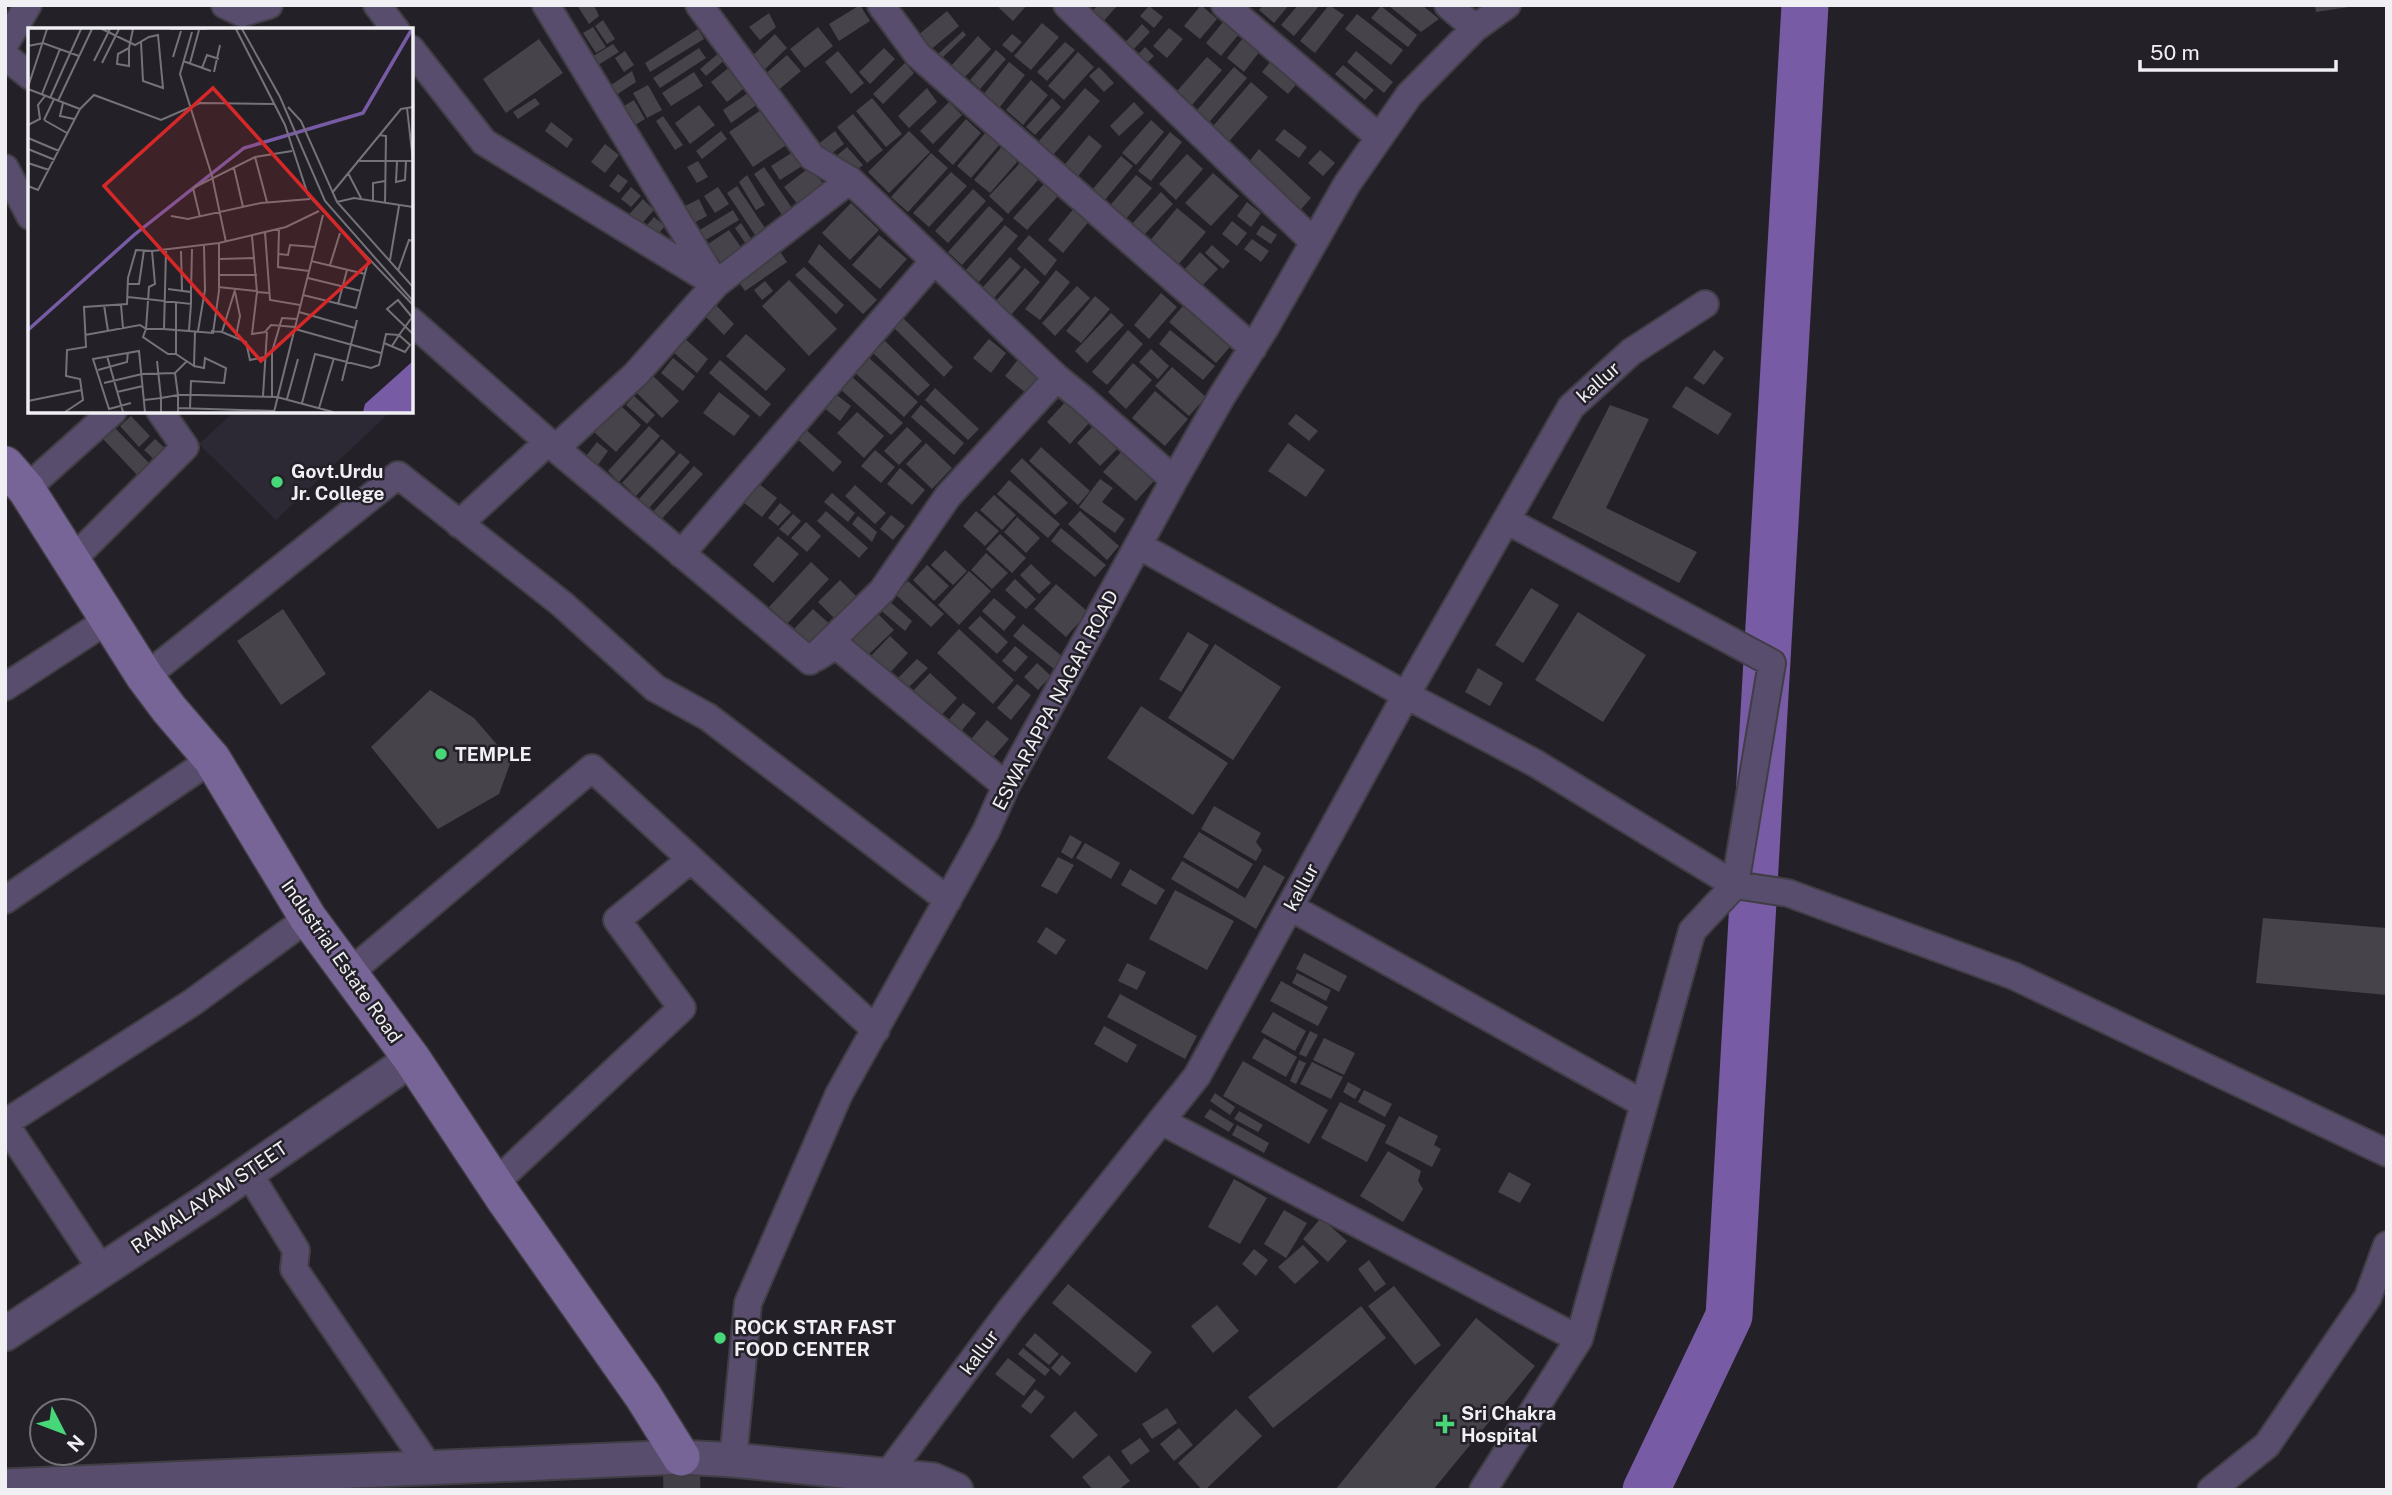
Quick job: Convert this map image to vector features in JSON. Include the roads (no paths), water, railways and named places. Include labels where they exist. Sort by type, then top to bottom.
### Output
[{"type":"main road","name":"Industrial Estate Road","points":[[12,475],[72,560],[145,677],[212,759],[308,918],[412,1059],[494,1184],[643,1396],[681,1457]]},
{"type":"street","points":[[5,44],[28,5]]},
{"type":"street","points":[[225,5],[242,13],[269,5]]},
{"type":"street","points":[[377,5],[394,28]]},
{"type":"street","points":[[547,5],[716,284]]},
{"type":"street","points":[[699,5],[812,158],[850,180],[1056,378],[1174,480]]},
{"type":"street","points":[[881,5],[918,55],[1253,348]]},
{"type":"street","points":[[1067,5],[1314,242]]},
{"type":"street","points":[[1225,5],[1379,137]]},
{"type":"street","points":[[1448,5],[1475,28]]},
{"type":"street","name":"ESWARAPPA NAGAR ROAD","points":[[733,1460],[748,1303],[839,1094],[986,831],[1006,786],[1174,480],[1347,184],[1409,95],[1475,28],[1507,5]]},
{"type":"street","points":[[413,52],[484,142],[716,284]]},
{"type":"street","points":[[5,57],[28,74]]},
{"type":"street","points":[[5,168],[28,212]]},
{"type":"street","points":[[459,524],[636,374],[716,284],[850,180]]},
{"type":"street","points":[[681,554],[934,261]]},
{"type":"street","name":"kallur","points":[[887,1475],[1011,1308],[1197,1076],[1406,695],[1571,407],[1631,352],[1705,304]]},
{"type":"street","points":[[413,323],[810,662]]},
{"type":"street","points":[[810,662],[882,591],[948,496],[1056,378]]},
{"type":"street","points":[[12,475],[110,413]]},
{"type":"street","points":[[72,560],[185,447],[161,413]]},
{"type":"street","points":[[145,677],[398,475],[562,604],[655,688],[708,716],[948,900]]},
{"type":"street","points":[[1483,1490],[1579,1339],[1692,931],[1735,885],[1772,663],[1506,520]]},
{"type":"street","points":[[1138,545],[1406,695],[1535,763],[1735,885],[1788,893],[2014,976],[2387,1153]]},
{"type":"street","points":[[5,687],[108,620]]},
{"type":"street","points":[[810,662],[836,645],[1006,786]]},
{"type":"street","points":[[5,901],[45,871],[212,759]]},
{"type":"street","points":[[349,973],[592,768],[876,1030]]},
{"type":"street","points":[[494,1184],[682,1008],[617,920],[690,860]]},
{"type":"street","points":[[1290,907],[1644,1104]]},
{"type":"street","points":[[102,1270],[5,1124],[193,1002],[308,918]]},
{"type":"street","name":"RAMALAYAM STEET","points":[[5,1334],[412,1059]]},
{"type":"street","points":[[1161,1121],[1579,1339]]},
{"type":"street","points":[[248,1172],[296,1250],[295,1269],[429,1467]]},
{"type":"street","points":[[2211,1490],[2267,1445],[2368,1297],[2387,1245]]},
{"type":"street","points":[[10,1479],[681,1457],[933,1480],[956,1490]]},
{"type":"waterway","points":[[1646,1490],[1729,1316],[1805,5]]},
{"type":"tunnel","points":[[681,1457],[682,1490]]},
{"type":"place","name":"Govt.Urdu Jr. College","points":[[277,482]]},
{"type":"place","name":"TEMPLE","points":[[441,754]]},
{"type":"place","name":"ROCK STAR FAST FOOD CENTER","points":[[720,1338]]},
{"type":"place","name":"Sri Chakra Hospital","points":[[1445,1424]]}]
